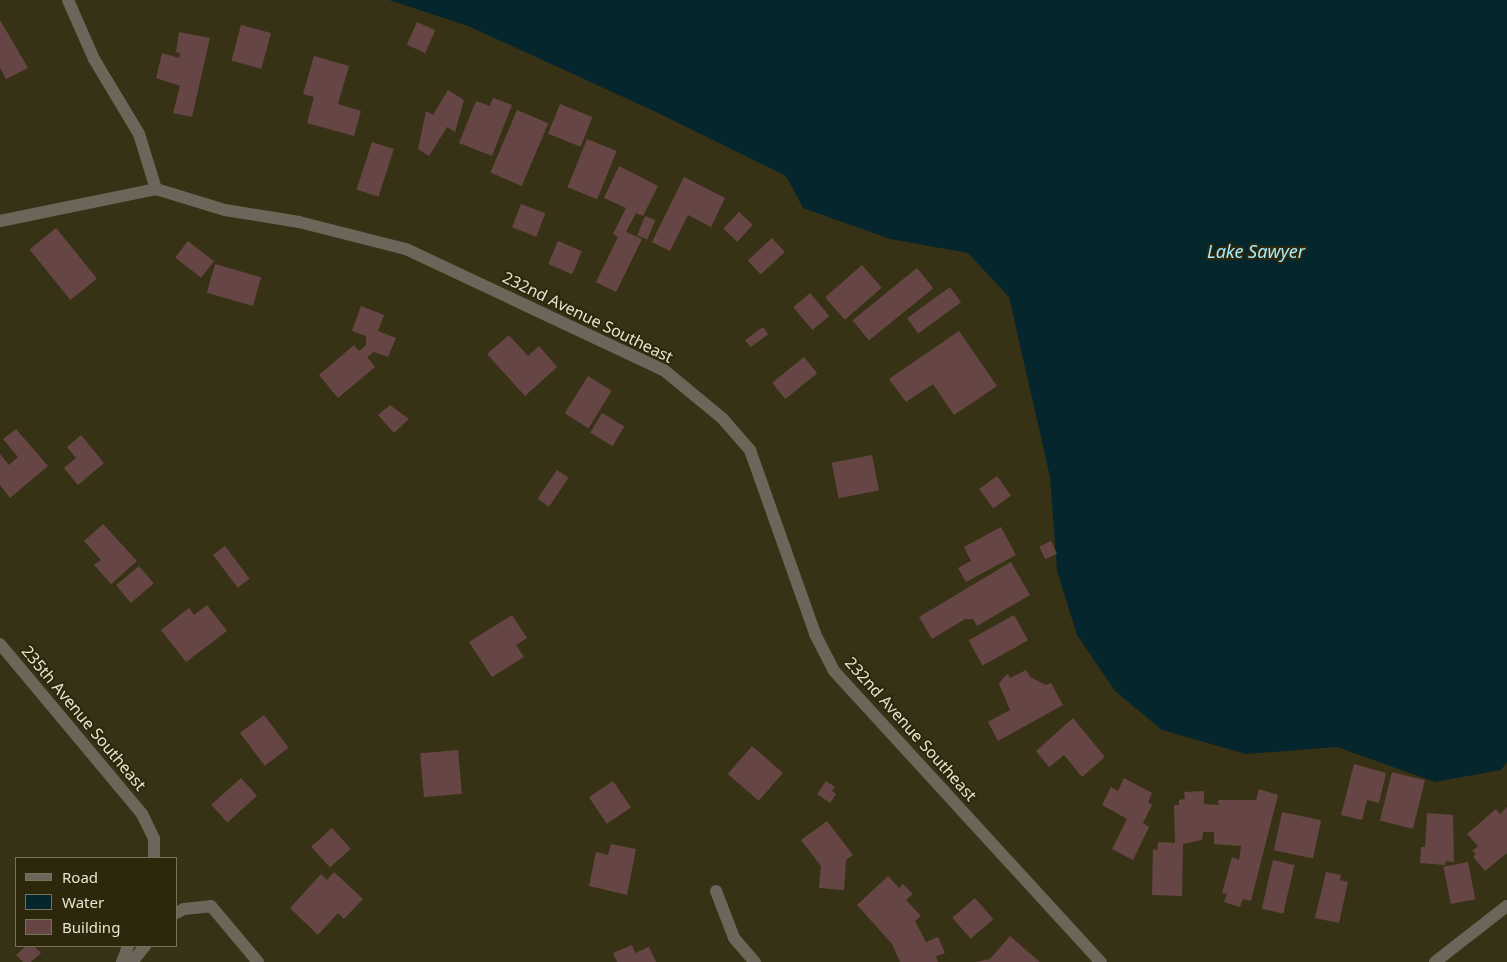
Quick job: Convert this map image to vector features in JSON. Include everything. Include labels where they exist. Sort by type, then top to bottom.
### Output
[{"type":"street","points":[[0,221],[156,189],[139,134],[94,59],[68,0]]},
{"type":"street","name":"232nd Avenue Southeast","points":[[156,189],[225,210],[299,222],[406,250],[647,362],[690,389],[722,418],[750,450],[815,634],[834,671],[1101,962]]},
{"type":"street","name":"235th Avenue Southeast","points":[[0,644],[142,814],[154,838],[154,857]]},
{"type":"street","points":[[716,891],[734,938],[755,962]]},
{"type":"street","points":[[178,912],[184,908],[211,906],[258,962]]},
{"type":"street","points":[[1435,962],[1507,906]]},
{"type":"street","points":[[122,962],[128,947]]},
{"type":"street","points":[[132,962],[144,947]]},
{"type":"water","name":"Lake Sawyer","points":[[389,0],[1507,0],[1507,762],[1501,770],[1435,782],[1337,747],[1246,754],[1162,730],[1115,691],[1077,635],[1057,571],[1050,477],[1009,297],[968,253],[890,239],[803,208],[786,176],[656,112],[468,26]]},
{"type":"building","points":[[0,20],[28,68],[6,79],[0,68]]},
{"type":"building","points":[[417,22],[435,30],[425,53],[407,45]]},
{"type":"building","points":[[241,25],[271,33],[261,69],[231,61]]},
{"type":"building","points":[[179,32],[210,38],[192,117],[173,113],[180,86],[156,78],[162,53],[179,58],[180,53],[176,52]]},
{"type":"building","points":[[314,56],[349,66],[338,104],[361,111],[354,136],[307,123],[314,97],[303,94]]},
{"type":"building","points":[[448,90],[464,100],[455,132],[447,127],[429,156],[418,149],[426,111],[433,115]]},
{"type":"building","points":[[493,98],[512,105],[492,156],[459,143],[476,101],[490,106]]},
{"type":"building","points":[[560,104],[592,117],[580,147],[548,134]]},
{"type":"building","points":[[517,110],[548,123],[522,186],[490,173]]},
{"type":"building","points":[[587,139],[617,151],[597,199],[568,187]]},
{"type":"building","points":[[372,142],[394,149],[378,197],[357,190]]},
{"type":"building","points":[[619,166],[658,186],[643,216],[636,213],[626,232],[642,239],[616,292],[596,282],[618,237],[613,234],[626,208],[604,198]]},
{"type":"building","points":[[684,177],[725,198],[711,227],[688,215],[670,251],[652,242]]},
{"type":"building","points":[[521,204],[545,213],[536,237],[512,227]]},
{"type":"building","points":[[739,212],[753,225],[737,242],[723,229]]},
{"type":"building","points":[[645,216],[655,220],[647,240],[637,235]]},
{"type":"building","points":[[56,228],[97,279],[70,300],[30,249]]},
{"type":"building","points":[[772,238],[785,252],[761,274],[748,261]]},
{"type":"building","points":[[188,241],[214,261],[201,278],[175,258]]},
{"type":"building","points":[[558,241],[582,251],[572,274],[548,264]]},
{"type":"building","points":[[215,264],[261,277],[253,306],[207,293]]},
{"type":"building","points":[[862,265],[882,288],[845,320],[825,297]]},
{"type":"building","points":[[917,268],[933,288],[869,340],[852,320]]},
{"type":"building","points":[[950,287],[961,302],[918,334],[907,318]]},
{"type":"building","points":[[810,293],[829,316],[812,330],[793,307]]},
{"type":"building","points":[[361,306],[384,315],[378,331],[396,338],[388,357],[374,352],[367,357],[375,367],[338,398],[319,375],[354,345],[359,351],[366,345],[366,336],[352,331]]},
{"type":"building","points":[[763,327],[768,334],[750,347],[745,340]]},
{"type":"building","points":[[959,331],[997,386],[954,415],[933,384],[906,402],[889,379]]},
{"type":"building","points":[[509,335],[528,356],[539,346],[557,367],[525,396],[487,354]]},
{"type":"building","points":[[804,357],[817,373],[785,399],[772,383]]},
{"type":"building","points":[[588,376],[612,391],[588,428],[565,413]]},
{"type":"building","points":[[390,405],[409,419],[394,433],[378,415]]},
{"type":"building","points":[[602,413],[624,426],[612,446],[590,433]]},
{"type":"building","points":[[16,429],[48,466],[10,498],[0,485],[0,454],[9,465],[18,457],[3,439]]},
{"type":"building","points":[[81,435],[104,463],[78,485],[64,468],[76,458],[67,447]]},
{"type":"building","points":[[872,455],[879,490],[839,498],[832,463]]},
{"type":"building","points":[[557,470],[569,478],[549,507],[537,499]]},
{"type":"building","points":[[997,476],[1011,495],[993,508],[979,489]]},
{"type":"building","points":[[103,524],[137,561],[111,584],[94,565],[101,560],[84,541]]},
{"type":"building","points":[[1001,527],[1016,555],[966,582],[958,568],[971,561],[964,547]]},
{"type":"building","points":[[1051,541],[1057,554],[1045,559],[1039,546]]},
{"type":"building","points":[[225,546],[250,579],[238,588],[213,555]]},
{"type":"building","points":[[1011,562],[1030,595],[977,626],[973,619],[965,619],[932,639],[919,617]]},
{"type":"building","points":[[139,566],[154,584],[131,603],[116,585]]},
{"type":"building","points":[[207,605],[227,631],[186,662],[161,630],[189,608],[194,615]]},
{"type":"building","points":[[512,615],[527,638],[516,645],[524,657],[492,677],[469,642]]},
{"type":"building","points":[[1014,615],[1028,640],[983,666],[969,640]]},
{"type":"building","points":[[1026,670],[1030,677],[1046,685],[1051,683],[1063,705],[998,741],[988,722],[1010,710],[999,684],[1008,674],[1010,678]]},
{"type":"building","points":[[264,715],[289,748],[265,766],[240,733]]},
{"type":"building","points":[[1073,718],[1105,757],[1082,777],[1064,755],[1049,767],[1036,751]]},
{"type":"building","points":[[752,746],[783,773],[759,801],[728,774]]},
{"type":"building","points":[[458,750],[462,794],[424,797],[420,753]]},
{"type":"building","points":[[1354,764],[1386,773],[1379,803],[1367,800],[1362,820],[1341,815]]},
{"type":"building","points":[[1392,772],[1425,780],[1413,829],[1380,821]]},
{"type":"building","points":[[241,778],[257,796],[227,823],[211,805]]},
{"type":"building","points":[[1124,778],[1152,793],[1148,802],[1152,805],[1143,823],[1149,827],[1133,860],[1112,849],[1127,819],[1102,805],[1111,787],[1118,791]]},
{"type":"building","points":[[613,781],[631,808],[607,824],[589,797]]},
{"type":"building","points":[[826,781],[835,787],[832,791],[836,794],[830,803],[817,794]]},
{"type":"building","points":[[1259,789],[1278,795],[1251,901],[1243,899],[1240,907],[1224,902],[1227,894],[1222,893],[1232,857],[1239,860],[1241,846],[1214,844],[1214,832],[1203,832],[1202,840],[1183,844],[1182,896],[1152,895],[1153,849],[1157,850],[1158,842],[1175,843],[1174,805],[1179,805],[1179,800],[1185,799],[1184,792],[1204,791],[1204,804],[1219,805],[1218,800],[1256,800]]},
{"type":"building","points":[[1507,807],[1507,853],[1485,871],[1473,857],[1476,854],[1472,851],[1478,846],[1467,834],[1496,809],[1500,814]]},
{"type":"building","points":[[1282,812],[1321,820],[1313,858],[1274,850]]},
{"type":"building","points":[[1427,813],[1453,815],[1454,862],[1446,861],[1445,865],[1420,863],[1421,847],[1425,847]]},
{"type":"building","points":[[827,821],[853,855],[846,860],[844,890],[819,888],[821,866],[801,840]]},
{"type":"building","points":[[332,828],[351,849],[330,868],[311,847]]},
{"type":"building","points":[[611,844],[636,849],[627,895],[589,886],[596,852],[608,855]]},
{"type":"building","points":[[1273,860],[1294,865],[1283,914],[1262,909]]},
{"type":"building","points":[[1468,862],[1475,899],[1451,904],[1443,867]]},
{"type":"building","points":[[334,872],[363,899],[344,919],[338,913],[318,935],[290,908],[321,874],[327,880]]},
{"type":"building","points":[[1326,872],[1341,875],[1340,880],[1348,882],[1339,923],[1315,918]]},
{"type":"building","points":[[888,876],[899,888],[903,884],[913,894],[906,900],[921,916],[915,921],[926,942],[938,937],[945,953],[936,956],[938,962],[900,962],[892,944],[857,905]]},
{"type":"building","points":[[975,898],[993,919],[971,939],[952,918]]},
{"type":"building","points":[[1010,936],[1040,962],[976,962],[990,959]]},
{"type":"building","points":[[632,945],[635,953],[649,947],[656,962],[617,962],[613,953]]},
{"type":"building","points":[[25,947],[35,947],[41,953],[31,962],[23,962],[16,955]]}]
